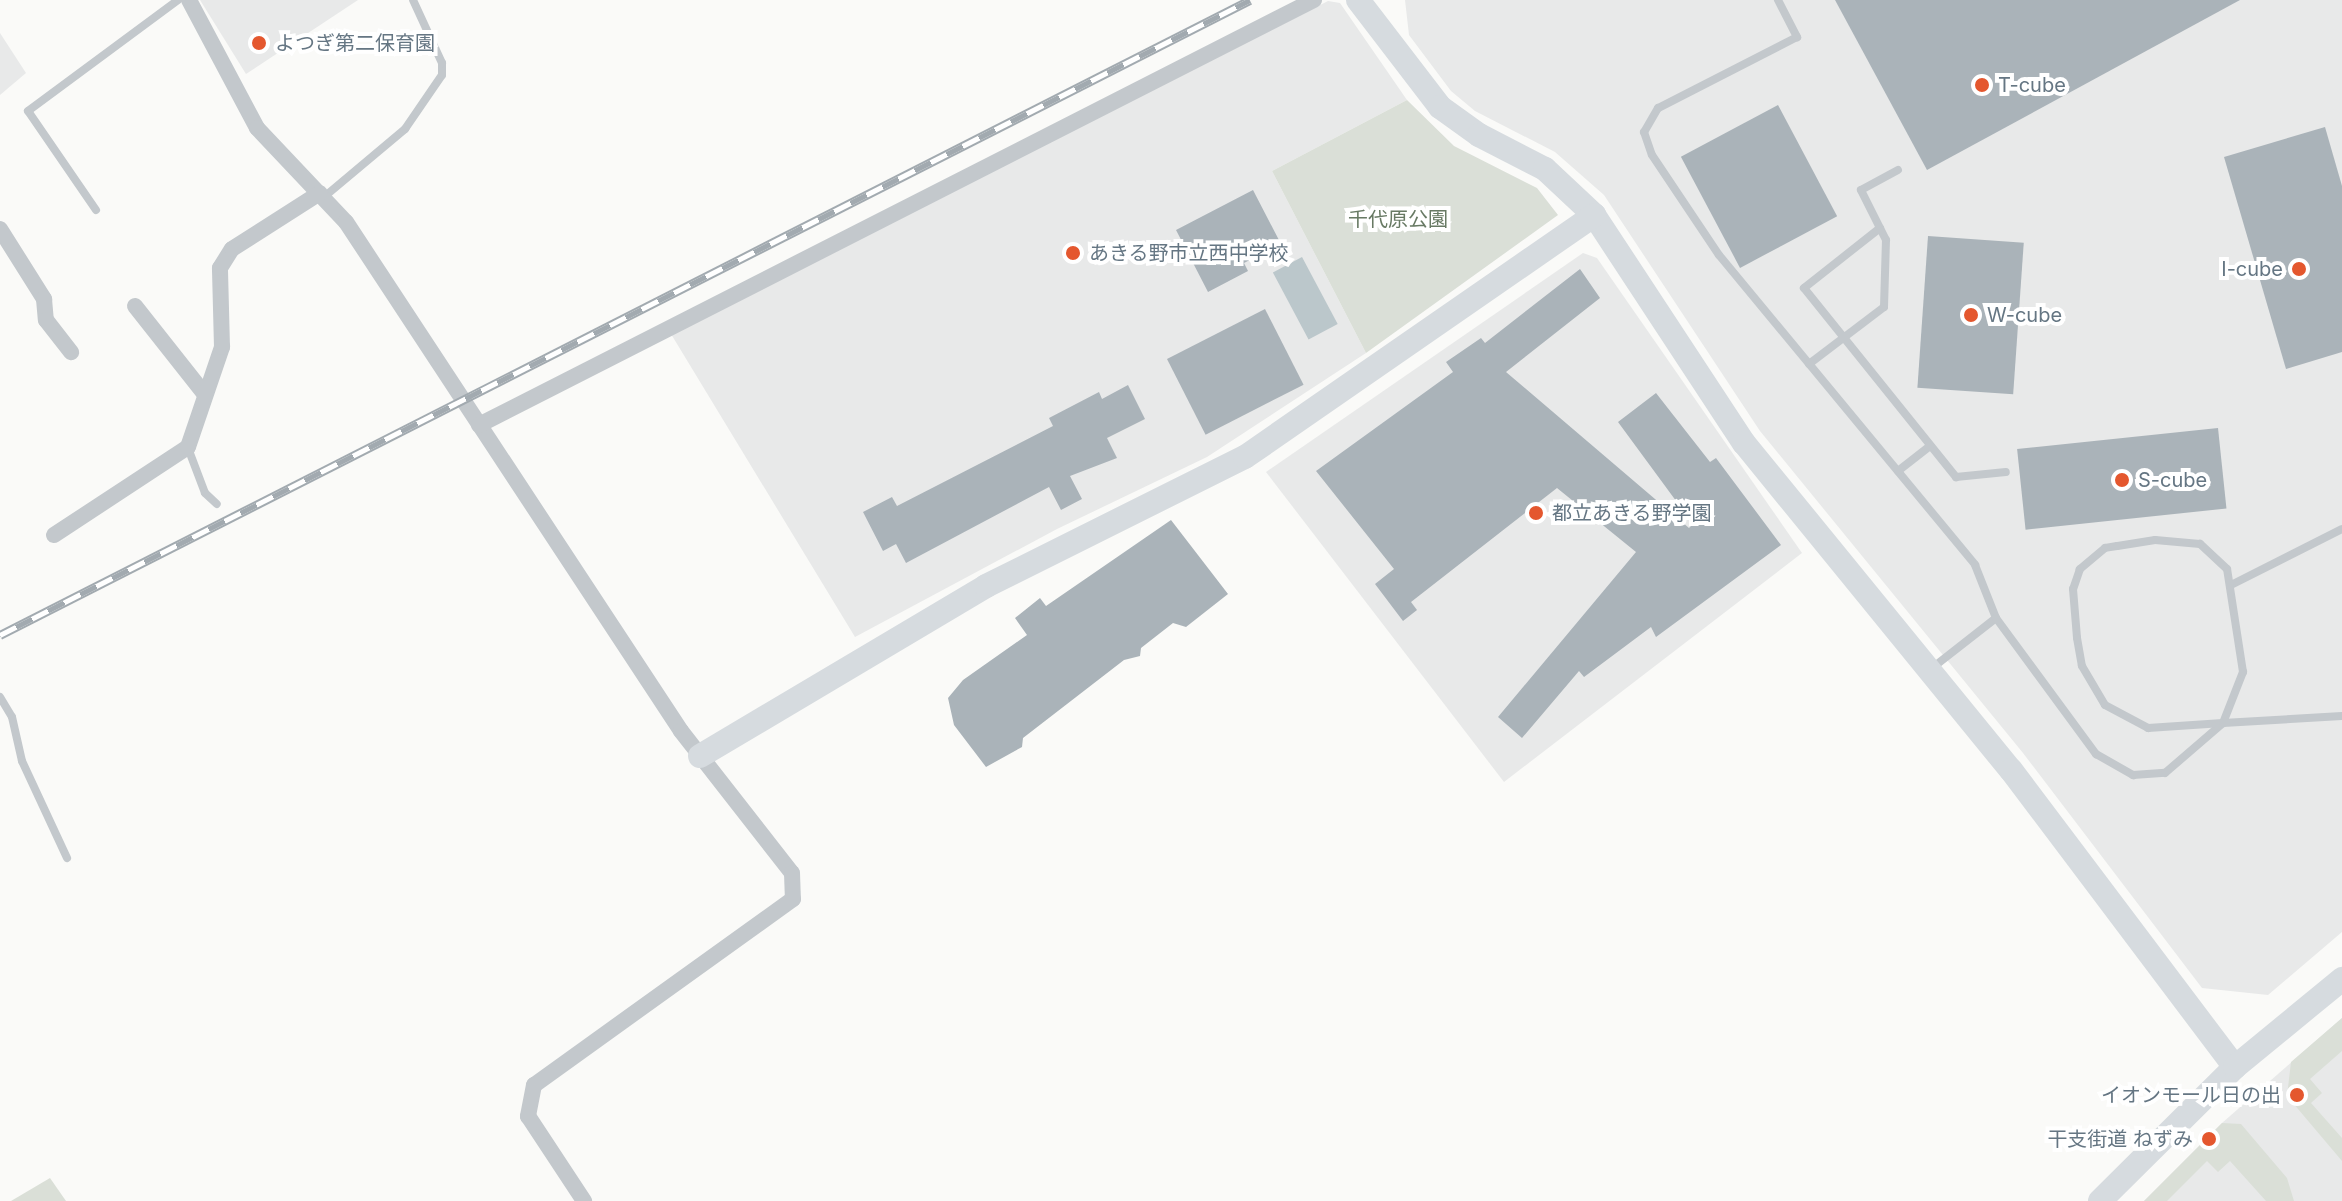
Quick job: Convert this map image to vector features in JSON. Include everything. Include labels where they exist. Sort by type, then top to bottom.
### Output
[{"type":"street","points":[[189,0],[257,128],[346,222],[700,756],[792,873],[793,899],[534,1085],[528,1116],[584,1201]]},
{"type":"street","points":[[479,425],[1314,0]]},
{"type":"street","points":[[1358,0],[1440,107],[1479,135],[1545,169],[1594,215],[1744,443],[1930,670],[2235,1067]]},
{"type":"street","points":[[54,535],[188,447],[203,392],[222,347],[220,268],[232,249],[322,195]]},
{"type":"street","points":[[700,756],[986,586],[1245,457],[1594,215]]},
{"type":"street","points":[[0,229],[44,299],[46,320],[71,352]]},
{"type":"street","points":[[135,306],[203,392]]},
{"type":"street","points":[[2100,1201],[2235,1067],[2342,979]]},
{"type":"lane","points":[[96,210],[28,111],[178,0]]},
{"type":"lane","points":[[322,195],[405,129],[442,75],[442,63],[413,0]]},
{"type":"lane","points":[[1778,0],[1797,37],[1658,108],[1644,132],[1652,155],[1719,255],[1975,565],[1996,618],[2080,736],[2114,766],[2133,775],[2165,773],[2223,723],[2243,672],[2227,569],[2200,544],[2155,540],[2105,548],[2080,569],[2073,589],[2082,666],[2105,705],[2148,728],[2223,723],[2342,716]]},
{"type":"lane","points":[[1809,364],[1884,307],[1886,240],[1861,190],[1898,170]]},
{"type":"lane","points":[[1880,228],[1804,288],[1956,477],[2006,472]]},
{"type":"lane","points":[[1898,471],[1930,446]]},
{"type":"lane","points":[[188,447],[205,493],[217,504]]},
{"type":"lane","points":[[2231,585],[2342,529]]},
{"type":"lane","points":[[1930,670],[1996,618]]},
{"type":"lane","points":[[0,697],[12,717],[22,761],[67,858]]},
{"type":"shaded area","name":"よつぎ第二保育園","points":[[200,0],[358,0],[246,74]]},
{"type":"shaded area","points":[[1405,0],[2342,0],[2342,932],[2268,995],[2202,988],[2023,753],[1760,431],[1604,195],[1555,152],[1475,111],[1451,91],[1409,35]]},
{"type":"shaded area","name":"あきる野市立西中学校","points":[[1328,1],[1340,3],[1407,100],[1272,171],[1366,353],[1207,457],[1057,529],[855,637],[671,334]]},
{"type":"shaded area","points":[[0,33],[26,73],[0,95]]},
{"type":"shaded area","name":"都立あきる野学園","points":[[1583,253],[1597,258],[1802,553],[1504,782],[1266,472]]},
{"type":"shaded area","points":[[1302,257],[1338,324],[1309,340],[1273,272]]},
{"type":"shaded area","name":"イオンモール日の出","points":[[2342,1018],[2342,1201],[2144,1201],[2222,1123]]},
{"type":"green space","name":"千代原公園","points":[[1407,100],[1454,146],[1537,188],[1558,215],[1366,353],[1272,171]]},
{"type":"green space","points":[[2342,1018],[2342,1051],[2310,1079],[2322,1093],[2311,1103],[2342,1138],[2342,1161],[2287,1096],[2291,1062]]},
{"type":"green space","points":[[2222,1123],[2241,1124],[2287,1178],[2294,1201],[2266,1201],[2230,1161],[2218,1172],[2207,1161],[2167,1201],[2144,1201]]},
{"type":"green space","points":[[50,1178],[66,1201],[11,1201]]},
{"type":"building","name":"T-cube","points":[[1835,0],[2240,0],[1927,170]]},
{"type":"building","points":[[1778,105],[1837,216],[1740,268],[1681,157]]},
{"type":"building","name":"I-cube","points":[[2325,127],[2342,186],[2342,352],[2286,369],[2224,157]]},
{"type":"building","points":[[1253,190],[1281,244],[1244,263],[1248,271],[1208,292],[1176,230]]},
{"type":"building","name":"W-cube","points":[[1928,236],[2024,243],[2013,394],[1917,388]]},
{"type":"building","points":[[1580,269],[1600,298],[1506,372],[1689,528],[1693,524],[1618,422],[1656,393],[1710,462],[1716,458],[1781,545],[1656,637],[1651,627],[1584,677],[1579,671],[1522,738],[1498,717],[1636,552],[1557,488],[1411,602],[1417,610],[1403,621],[1375,584],[1394,569],[1316,471],[1453,372],[1446,362],[1481,338],[1485,343]]},
{"type":"building","points":[[1265,309],[1304,385],[1206,435],[1167,359]]},
{"type":"building","points":[[1128,385],[1145,419],[1107,438],[1117,458],[1070,476],[1082,499],[1061,510],[1049,487],[906,563],[896,544],[883,551],[863,512],[892,497],[897,506],[1053,426],[1049,418],[1099,392],[1102,399]]},
{"type":"building","name":"S-cube","points":[[2218,428],[2226,509],[2026,530],[2017,449]]},
{"type":"building","points":[[1171,520],[1228,594],[1186,627],[1173,623],[1141,648],[1140,656],[1124,660],[1023,738],[1022,747],[986,767],[954,725],[948,698],[963,680],[1027,635],[1015,618],[1040,598],[1046,606]]},
{"type":"railway","points":[[0,635],[1250,0]]},
{"type":"place","name":"よつぎ第二保育園","points":[[259,43]]},
{"type":"place","name":"T-cube","points":[[1982,85]]},
{"type":"place","name":"あきる野市立西中学校","points":[[1073,253]]},
{"type":"place","name":"I-cube","points":[[2299,269]]},
{"type":"place","name":"W-cube","points":[[1971,315]]},
{"type":"place","name":"S-cube","points":[[2122,480]]},
{"type":"place","name":"都立あきる野学園","points":[[1536,513]]},
{"type":"place","name":"イオンモール日の出","points":[[2297,1095]]},
{"type":"place","name":"干支街道 ねずみ","points":[[2209,1139]]}]
